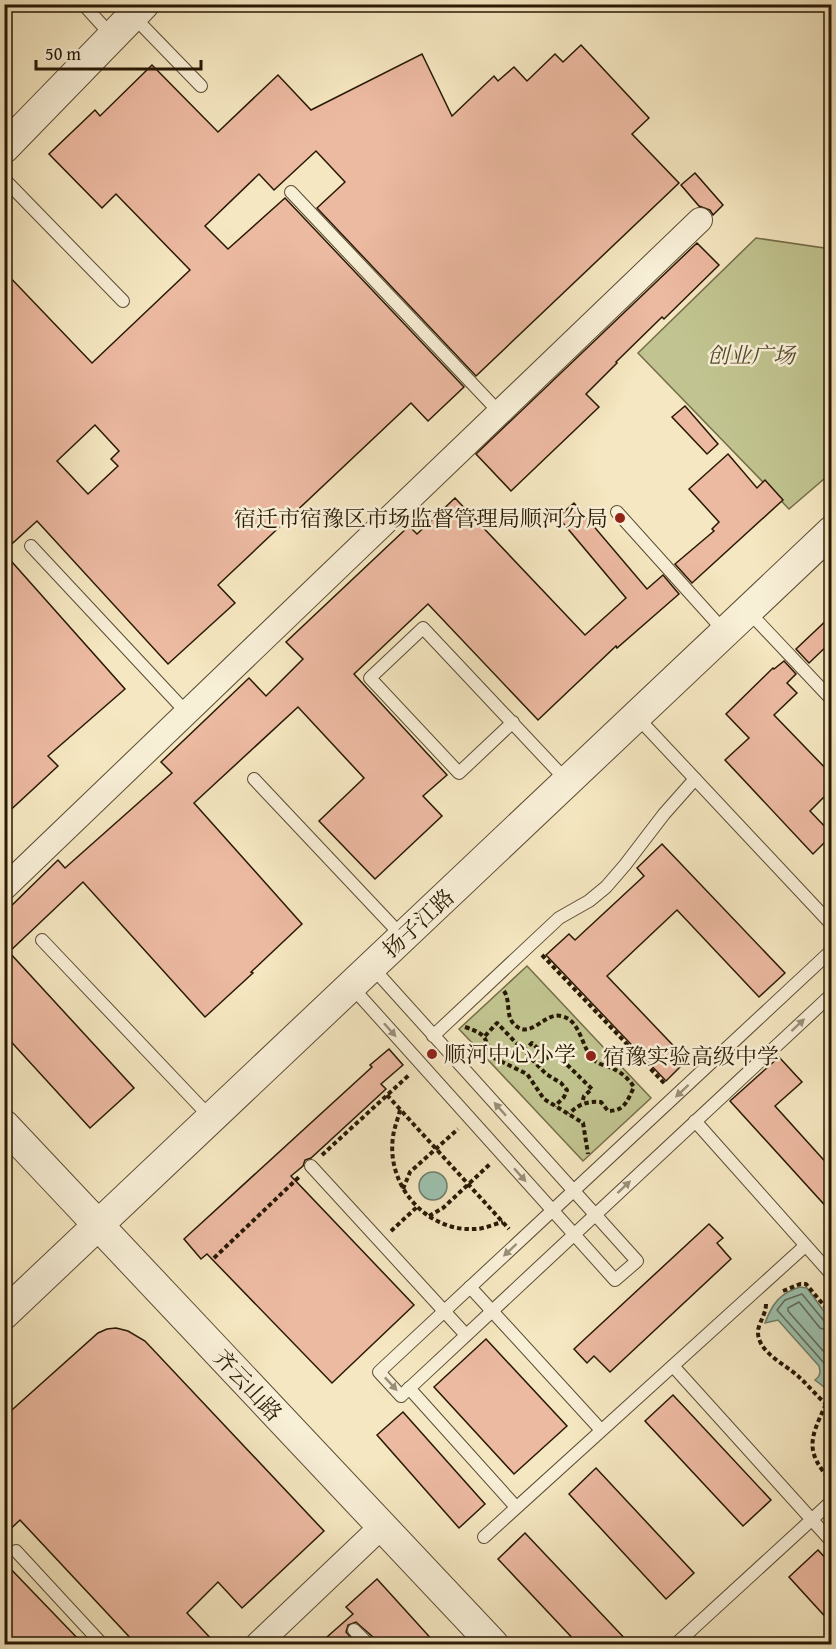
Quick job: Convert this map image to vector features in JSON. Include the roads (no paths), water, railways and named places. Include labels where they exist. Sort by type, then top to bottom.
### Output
[{"type":"street","points":[[4,148],[130,19]]},
{"type":"street","points":[[6,882],[187,713],[700,220]]},
{"type":"street","name":"扬子江路","points":[[4,1314],[830,535]]},
{"type":"street","name":"齐云山路","points":[[4,1125],[493,1644]]},
{"type":"street","points":[[258,1644],[382,1526]]},
{"type":"lane","points":[[83,4],[130,19],[201,86]]},
{"type":"lane","points":[[4,179],[123,301]]},
{"type":"lane","points":[[291,192],[500,413]]},
{"type":"lane","points":[[617,512],[726,633]]},
{"type":"lane","points":[[31,546],[187,713]]},
{"type":"lane","points":[[748,611],[831,700]]},
{"type":"lane","points":[[513,722],[459,773],[370,678],[423,628],[513,722],[568,782]]},
{"type":"lane","points":[[637,717],[831,925]]},
{"type":"lane","points":[[254,779],[403,937]]},
{"type":"lane","points":[[433,1036],[559,918],[589,902],[606,887],[695,779]]},
{"type":"lane","points":[[42,940],[211,1118]]},
{"type":"lane","points":[[831,950],[379,1372],[401,1396],[831,994]]},
{"type":"lane","points":[[361,976],[433,1036],[637,1261],[615,1280],[470,1118],[361,976]]},
{"type":"lane","points":[[695,1121],[831,1275]]},
{"type":"lane","points":[[311,1166],[466,1335]]},
{"type":"lane","points":[[484,1537],[805,1246]]},
{"type":"lane","points":[[470,1287],[601,1430]]},
{"type":"lane","points":[[673,1366],[831,1542]]},
{"type":"lane","points":[[409,1389],[516,1507]]},
{"type":"lane","points":[[676,1644],[831,1501]]},
{"type":"lane","points":[[16,1551],[102,1644]]},
{"type":"lane","points":[[354,1630],[368,1644]]},
{"type":"water","points":[[433,1172],[443,1176],[447,1186],[443,1196],[433,1200],[423,1196],[419,1186],[423,1176]]},
{"type":"water","points":[[800,1287],[807,1288],[831,1321],[831,1398],[824,1387],[815,1380],[820,1374],[819,1366],[778,1320],[765,1323],[778,1300],[787,1292]]},
{"type":"place","name":"宿迁市宿豫区市场监督管理局顺河分局","points":[[620,518]]},
{"type":"place","name":"顺河中心小学","points":[[432,1054]]},
{"type":"place","name":"宿豫实验高级中学","points":[[591,1056]]},
{"type":"park label","name":"创业广场","points":[[751,355]]}]
